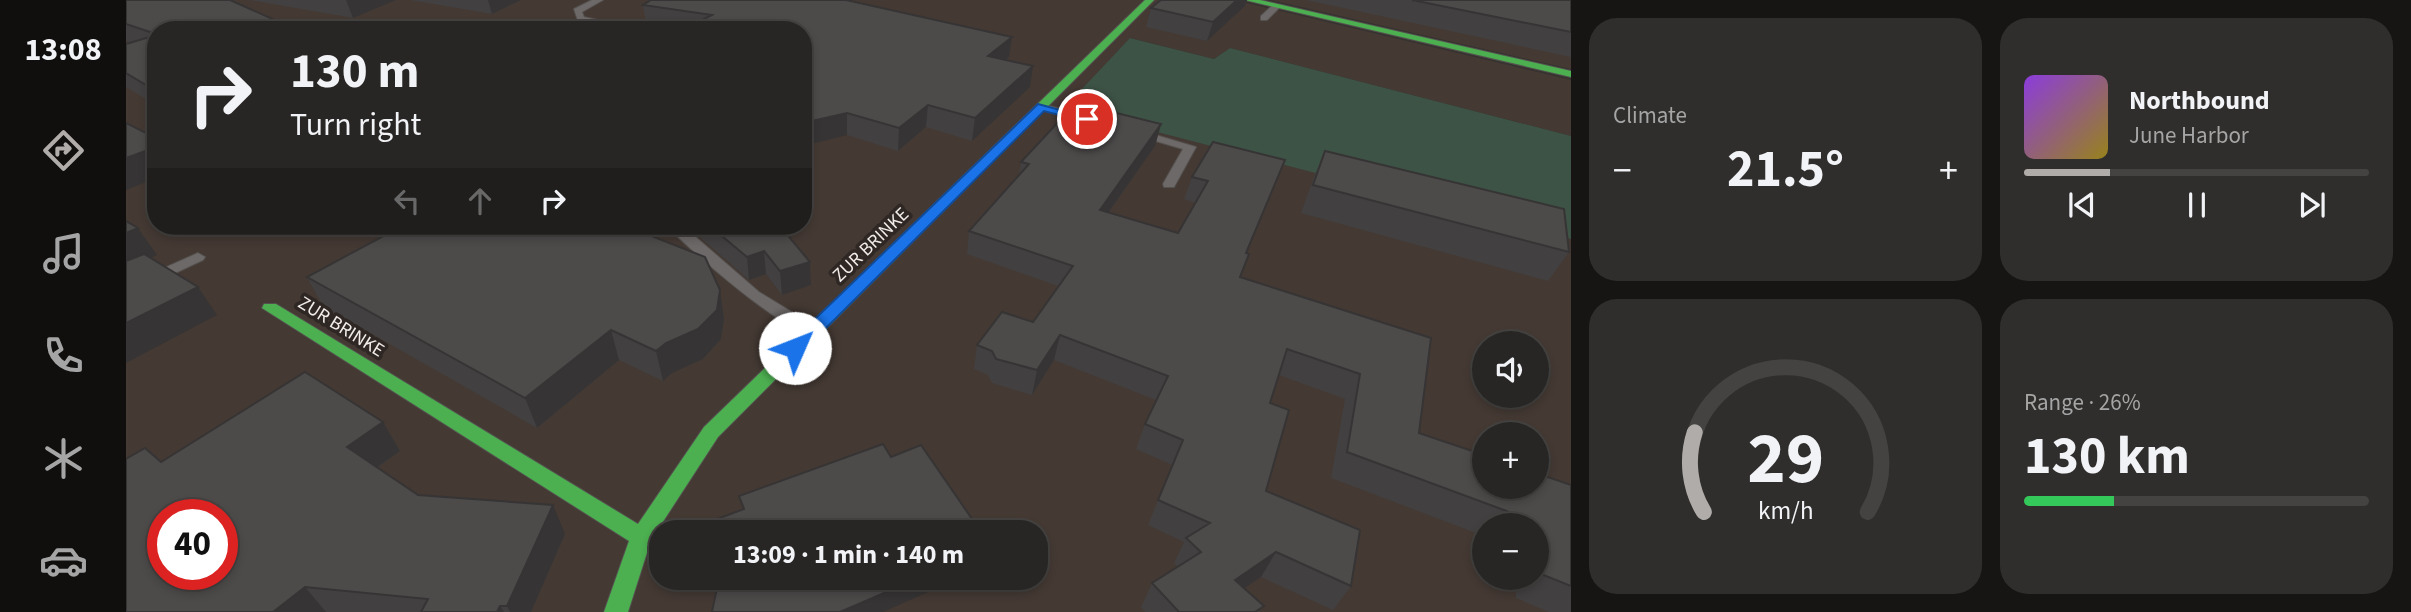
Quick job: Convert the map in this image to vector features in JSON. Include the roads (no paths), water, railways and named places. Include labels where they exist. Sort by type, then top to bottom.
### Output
[{"type":"street","name":"ZUR BRINKE","points":[[616,612],[640,537],[711,432],[1150,0]]},
{"type":"street","points":[[1249,0],[1571,74]]},
{"type":"street","name":"ZUR BRINKE","points":[[270,308],[640,537]]},
{"type":"lane","points":[[592,21],[581,19],[577,11],[599,0]]},
{"type":"lane","points":[[1264,18],[1277,6]]},
{"type":"lane","points":[[1042,107],[1104,124]]},
{"type":"lane","points":[[1129,130],[1197,148],[1169,184]]},
{"type":"lane","points":[[685,235],[754,295],[812,332]]},
{"type":"lane","points":[[126,291],[198,257]]}]
